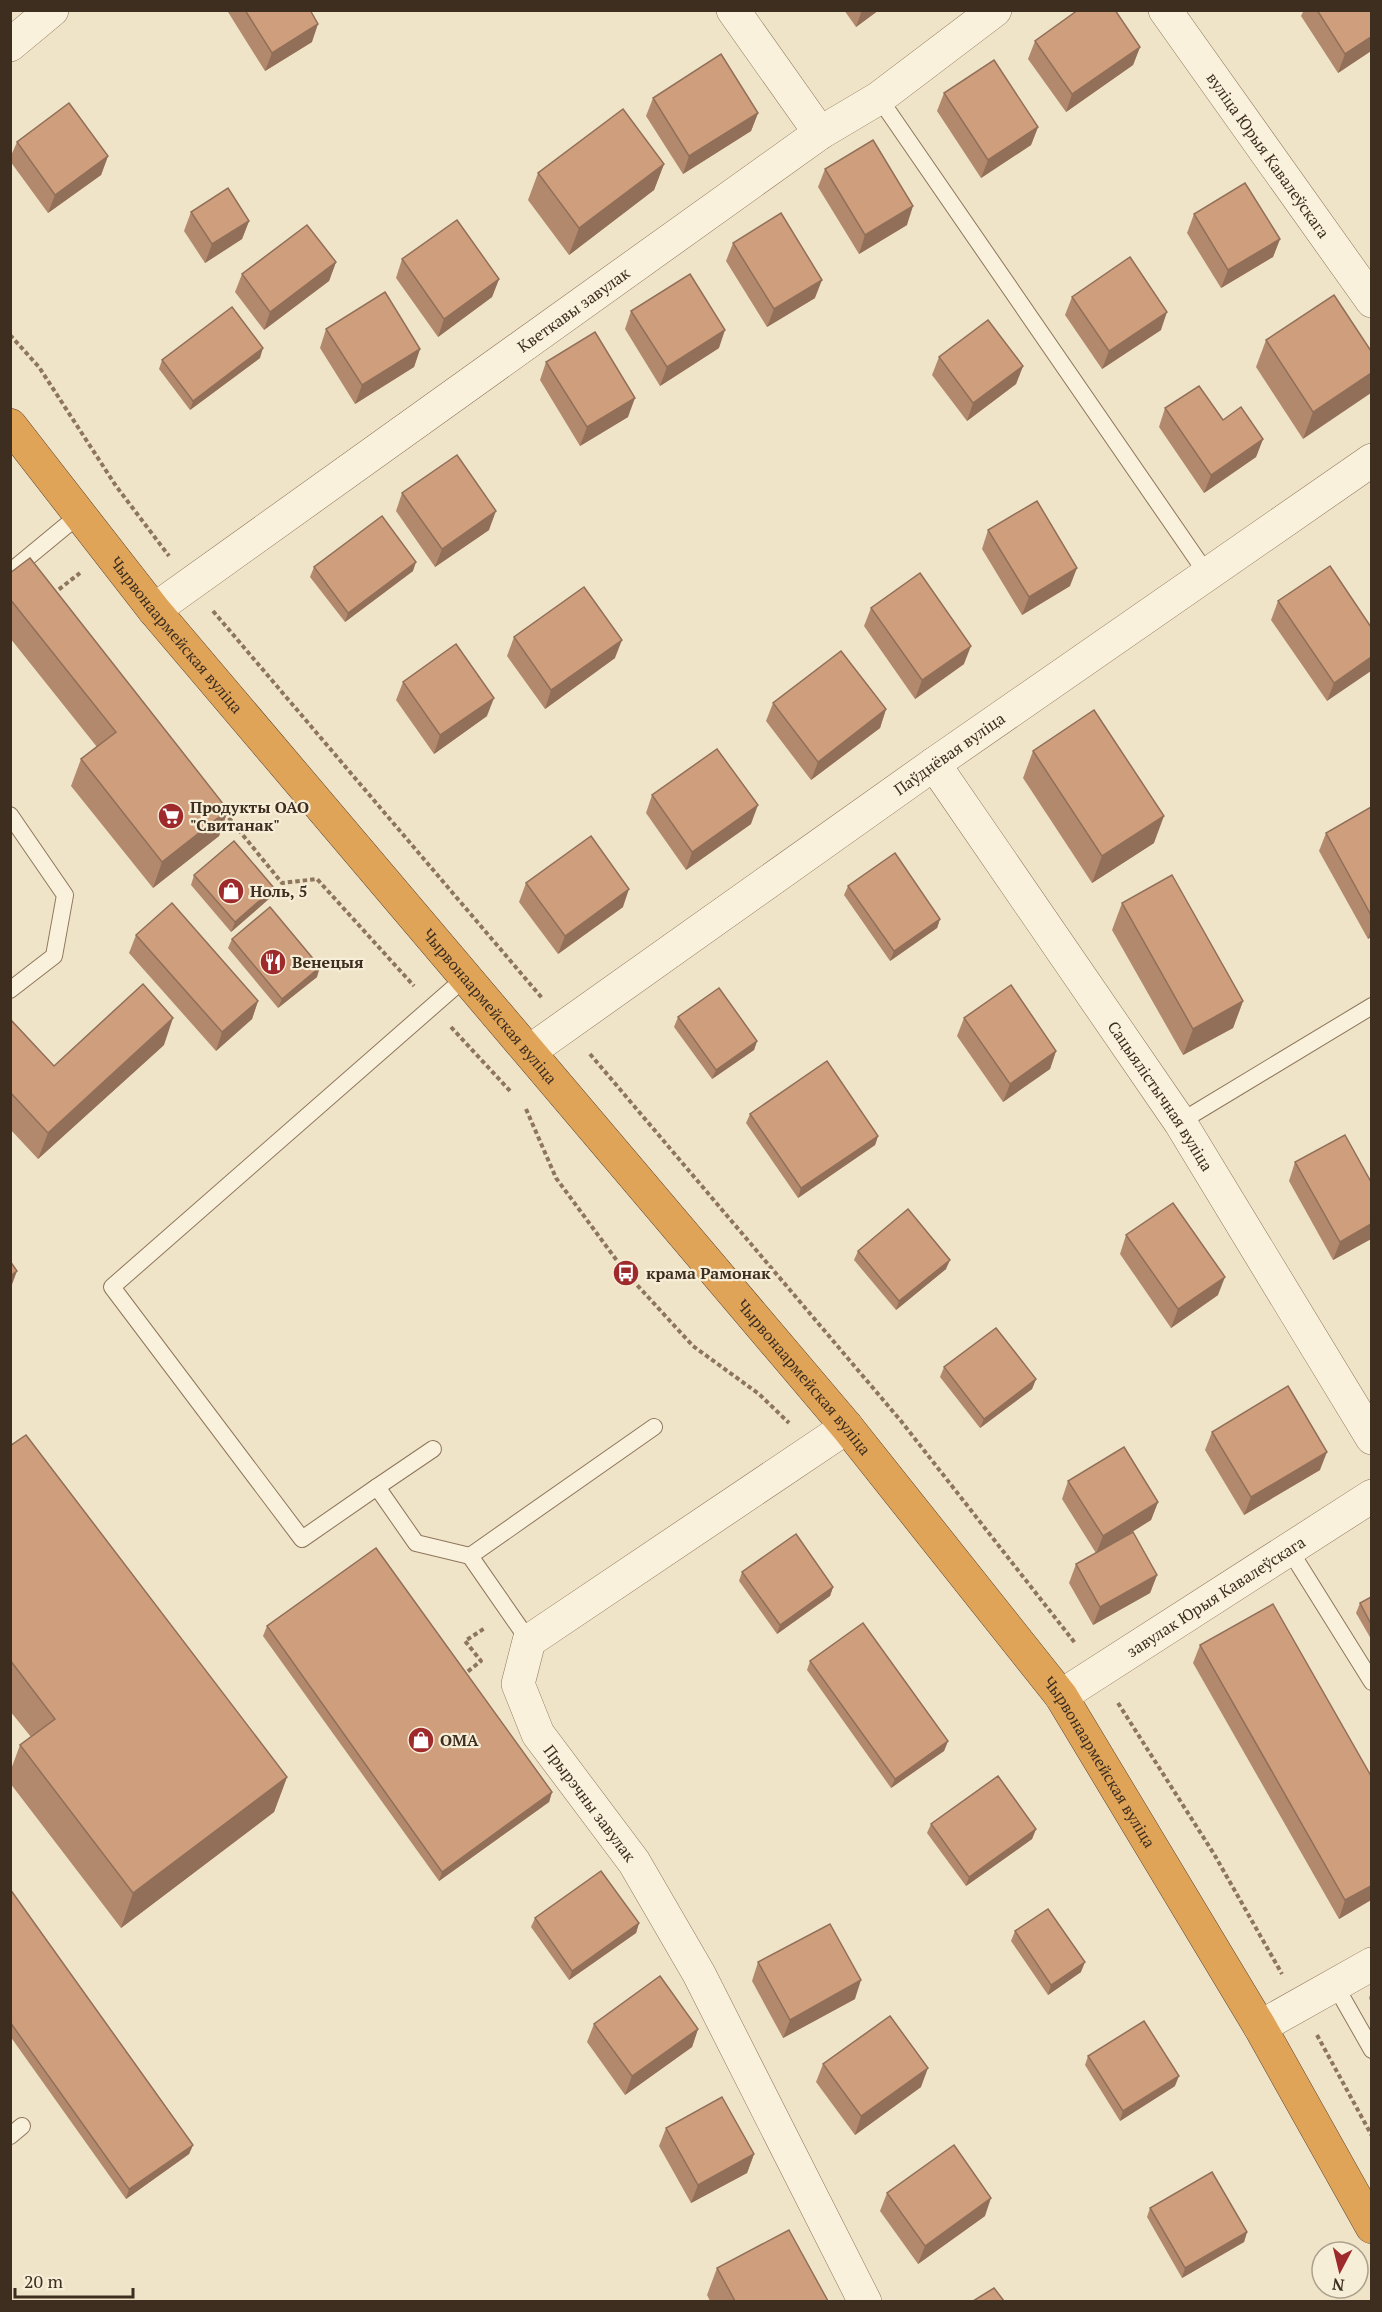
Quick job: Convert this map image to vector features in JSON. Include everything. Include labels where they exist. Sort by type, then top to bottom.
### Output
[{"type":"highway","name":"Чырвонаармейская вуліца","points":[[10,425],[154,610],[847,1426],[1061,1696],[1260,2027],[1371,2227]]},
{"type":"street","points":[[10,45],[52,10]]},
{"type":"street","points":[[733,10],[820,133]]},
{"type":"street","name":"Кветкавы завулак","points":[[154,610],[820,133],[879,98],[995,10]]},
{"type":"street","name":"вуліца Юрыя Кавалеўскага","points":[[1165,10],[1371,302]]},
{"type":"street","name":"Паўднёвая вуліца","points":[[530,1051],[934,764],[1371,460]]},
{"type":"street","name":"Сацыялістычная вуліца","points":[[934,764],[1180,1122],[1371,1438]]},
{"type":"street","points":[[529,1641],[847,1426]]},
{"type":"street","name":"завулак Юрыя Кавалеўскага","points":[[1061,1696],[1371,1496]]},
{"type":"street","name":"Прырэчны завулак","points":[[529,1641],[518,1684],[538,1734],[634,1862],[699,1974],[865,2301]]},
{"type":"street","points":[[1260,2027],[1371,1964]]},
{"type":"lane","points":[[879,98],[1208,574]]},
{"type":"lane","points":[[10,572],[79,515]]},
{"type":"lane","points":[[10,814],[65,895],[54,956],[10,990]]},
{"type":"lane","points":[[433,1449],[302,1539],[112,1287],[466,976]]},
{"type":"lane","points":[[1180,1122],[1371,1006]]},
{"type":"lane","points":[[470,1556],[654,1427]]},
{"type":"lane","points":[[377,1487],[416,1543],[470,1556],[529,1641]]},
{"type":"lane","points":[[1289,1549],[1371,1682]]},
{"type":"lane","points":[[1335,1985],[1371,2050]]},
{"type":"building","points":[[245,10],[310,10],[318,24],[272,53]]},
{"type":"building","points":[[1078,10],[1115,10],[1140,47],[1072,94],[1035,41]]},
{"type":"building","points":[[1317,10],[1371,10],[1371,37],[1345,54]]},
{"type":"building","points":[[721,54],[758,113],[689,156],[653,98]]},
{"type":"building","points":[[994,60],[1038,127],[988,160],[944,93]]},
{"type":"building","points":[[69,103],[108,156],[55,195],[17,142]]},
{"type":"building","points":[[623,109],[664,164],[579,228],[538,173]]},
{"type":"building","points":[[873,140],[913,206],[865,235],[825,169]]},
{"type":"building","points":[[1245,183],[1280,239],[1228,270],[1194,214]]},
{"type":"building","points":[[228,188],[249,221],[212,244],[191,212]]},
{"type":"building","points":[[781,213],[822,280],[774,309],[733,243]]},
{"type":"building","points":[[457,220],[499,279],[444,319],[402,259]]},
{"type":"building","points":[[307,225],[336,262],[270,312],[242,274]]},
{"type":"building","points":[[1130,257],[1167,312],[1109,351],[1072,297]]},
{"type":"building","points":[[690,274],[725,330],[667,367],[631,311]]},
{"type":"building","points":[[385,292],[420,349],[362,385],[326,329]]},
{"type":"building","points":[[1334,295],[1371,351],[1371,373],[1313,412],[1266,340]]},
{"type":"building","points":[[232,307],[263,348],[193,401],[162,360]]},
{"type":"building","points":[[988,320],[1023,366],[973,403],[939,357]]},
{"type":"building","points":[[595,332],[635,398],[587,427],[546,362]]},
{"type":"building","points":[[1199,386],[1223,420],[1241,407],[1263,439],[1211,475],[1165,408]]},
{"type":"building","points":[[457,455],[496,511],[442,549],[402,493]]},
{"type":"building","points":[[1037,501],[1077,568],[1029,597],[988,530]]},
{"type":"building","points":[[382,516],[416,562],[348,613],[314,567]]},
{"type":"building","points":[[30,558],[228,810],[162,862],[81,759],[116,732],[10,599],[10,573]]},
{"type":"building","points":[[1330,566],[1371,627],[1371,657],[1334,683],[1278,601]]},
{"type":"building","points":[[920,573],[971,646],[922,680],[871,608]]},
{"type":"building","points":[[584,587],[622,640],[551,690],[514,637]]},
{"type":"building","points":[[456,644],[494,698],[440,735],[403,682]]},
{"type":"building","points":[[841,651],[886,709],[818,762],[773,703]]},
{"type":"building","points":[[1094,710],[1164,816],[1102,856],[1033,751]]},
{"type":"building","points":[[717,749],[758,805],[692,852],[652,795]]},
{"type":"building","points":[[1371,807],[1371,915],[1326,833]]},
{"type":"building","points":[[591,836],[629,889],[565,936],[526,883]]},
{"type":"building","name":"Ноль, 5","points":[[234,841],[274,888],[235,922],[194,875]]},
{"type":"building","points":[[895,853],[940,919],[894,951],[848,886]]},
{"type":"building","points":[[1172,875],[1243,1001],[1193,1029],[1122,903]]},
{"type":"building","points":[[172,903],[258,1001],[222,1032],[136,935]]},
{"type":"building","name":"Венецыя","points":[[270,907],[320,967],[282,999],[232,939]]},
{"type":"building","points":[[143,984],[173,1018],[48,1133],[10,1092],[10,1019],[54,1066]]},
{"type":"building","points":[[1011,985],[1056,1051],[1010,1084],[964,1018]]},
{"type":"building","points":[[719,988],[757,1041],[716,1070],[678,1017]]},
{"type":"building","points":[[827,1061],[878,1136],[801,1188],[750,1114]]},
{"type":"building","points":[[1345,1135],[1371,1182],[1371,1224],[1340,1242],[1295,1162]]},
{"type":"building","points":[[1173,1203],[1225,1277],[1178,1309],[1126,1235]]},
{"type":"building","points":[[908,1209],[950,1260],[899,1301],[858,1251]]},
{"type":"building","points":[[10,1261],[17,1271],[10,1276]]},
{"type":"building","points":[[996,1328],[1036,1379],[984,1419],[944,1367]]},
{"type":"building","points":[[1288,1386],[1327,1452],[1251,1497],[1212,1432]]},
{"type":"building","points":[[26,1435],[287,1777],[133,1893],[20,1745],[55,1719],[10,1660],[10,1446]]},
{"type":"building","points":[[1124,1447],[1158,1502],[1103,1536],[1068,1481]]},
{"type":"building","points":[[1133,1532],[1157,1575],[1100,1607],[1076,1564]]},
{"type":"building","points":[[796,1534],[833,1587],[780,1625],[742,1572]]},
{"type":"building","name":"ОМА","points":[[376,1548],[552,1792],[442,1872],[267,1626]]},
{"type":"building","points":[[1371,1597],[1371,1624],[1360,1603]]},
{"type":"building","points":[[1273,1604],[1371,1776],[1371,1886],[1345,1900],[1200,1645]]},
{"type":"building","points":[[863,1623],[948,1741],[895,1779],[810,1661]]},
{"type":"building","points":[[998,1776],[1036,1829],[969,1877],[931,1824]]},
{"type":"building","points":[[601,1871],[639,1923],[572,1971],[535,1918]]},
{"type":"building","points":[[10,1889],[193,2145],[129,2189],[10,2022]]},
{"type":"building","points":[[1048,1909],[1085,1962],[1051,1985],[1015,1931]]},
{"type":"building","points":[[830,1924],[861,1980],[790,2020],[758,1962]]},
{"type":"building","points":[[660,1976],[698,2029],[632,2076],[594,2024]]},
{"type":"building","points":[[890,2016],[928,2068],[861,2116],[823,2064]]},
{"type":"building","points":[[1144,2021],[1179,2076],[1123,2111],[1088,2056]]},
{"type":"building","points":[[722,2097],[754,2154],[698,2185],[666,2128]]},
{"type":"building","points":[[954,2145],[991,2198],[925,2246],[887,2193]]},
{"type":"building","points":[[1212,2172],[1247,2232],[1185,2268],[1150,2208]]},
{"type":"building","points":[[789,2230],[828,2301],[735,2301],[717,2268]]},
{"type":"building","points":[[994,2288],[1004,2301],[973,2301]]},
{"type":"place","name":"Продукты ОАО \"Свитанак\"","points":[[171,816]]},
{"type":"place","name":"Ноль, 5","points":[[231,891]]},
{"type":"place","name":"Венецыя","points":[[273,962]]},
{"type":"place","name":"крама Рамонак","points":[[626,1273]]},
{"type":"place","name":"ОМА","points":[[421,1740]]}]
